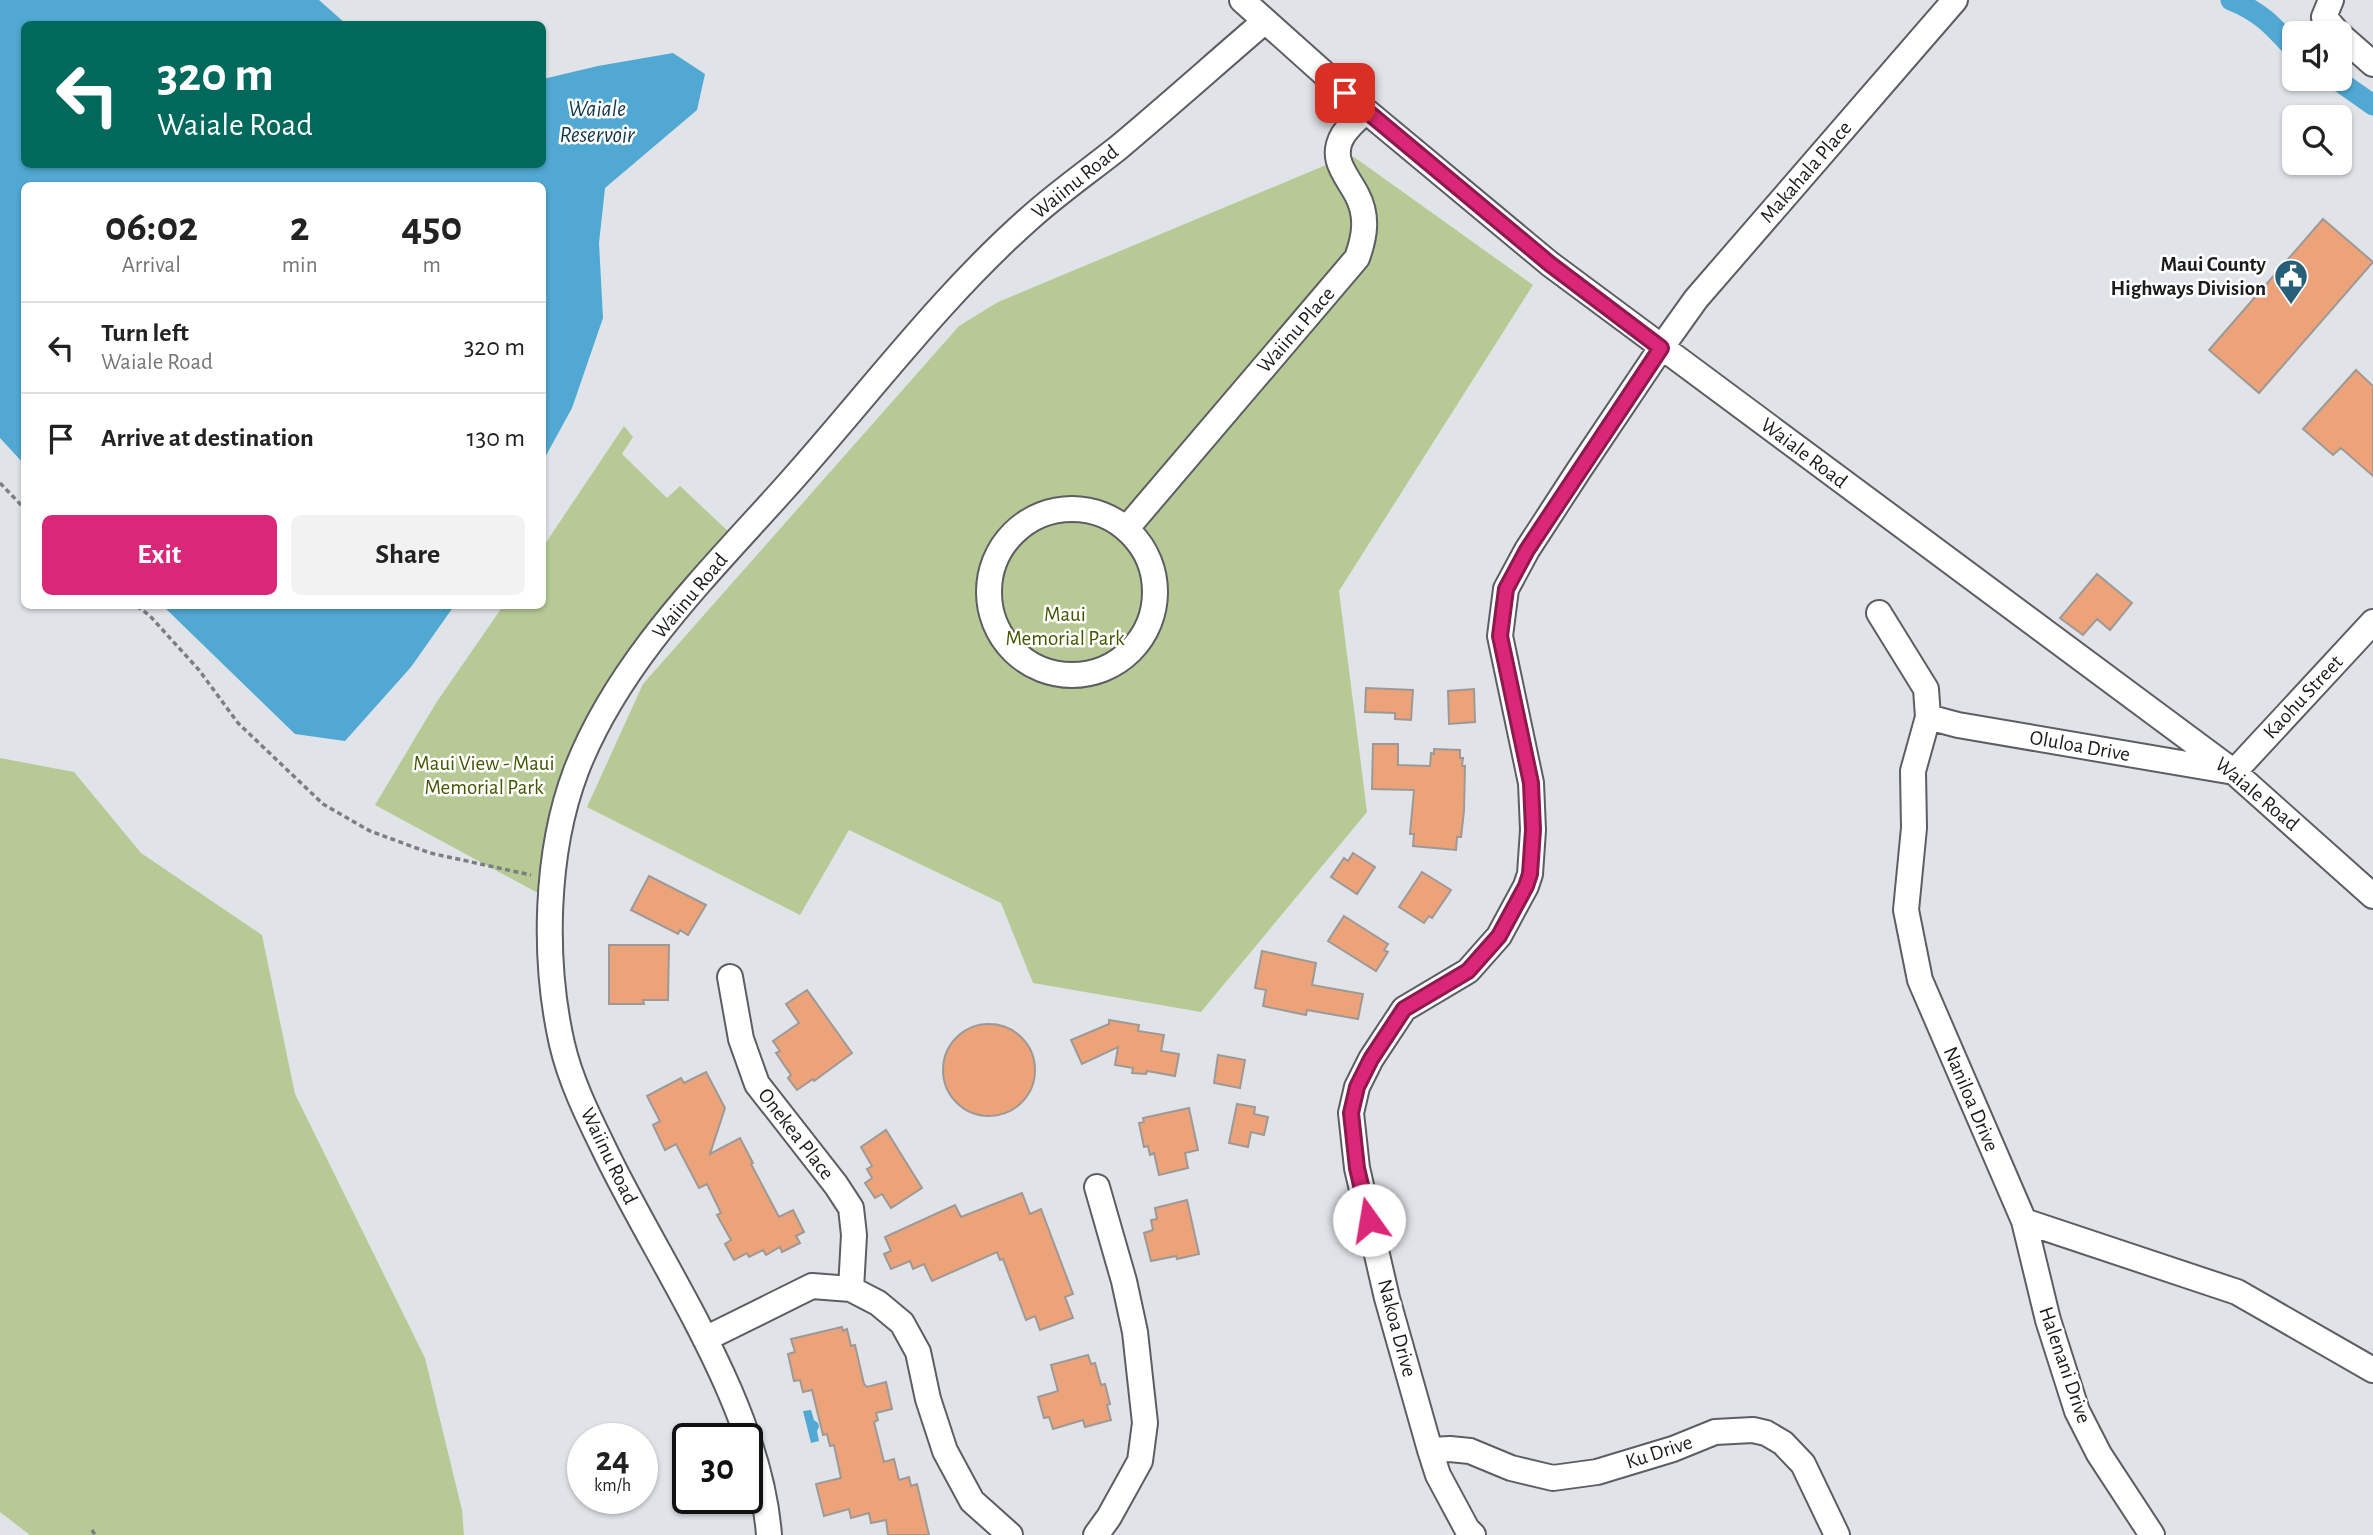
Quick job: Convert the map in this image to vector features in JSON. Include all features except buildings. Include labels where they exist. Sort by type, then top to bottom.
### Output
[{"type":"street","name":"Waiale Road","points":[[1242,0],[1366,110],[1550,264],[2234,772],[2373,896]]},
{"type":"street","name":"Makahala Place","points":[[1661,348],[1696,299],[1955,0]]},
{"type":"street","points":[[2328,21],[2324,17],[2331,0]]},
{"type":"street","name":"Waiinu Road","points":[[769,1535],[767,1507],[749,1438],[705,1339],[614,1170],[584,1108],[562,1046],[549,954],[553,880],[560,828],[575,773],[604,708],[678,607],[794,478],[938,309],[1031,217],[1118,148],[1265,21]]},
{"type":"street","points":[[2352,45],[2373,64]]},
{"type":"street","name":"Waiinu Place","points":[[1126,528],[1357,258],[1365,237],[1363,214],[1357,195],[1340,168],[1338,146],[1344,134],[1366,110]]},
{"type":"street","name":"Nakoa Drive","points":[[1473,1535],[1466,1529],[1438,1475],[1430,1450],[1387,1298],[1357,1168],[1351,1113],[1357,1087],[1371,1059],[1404,1009],[1468,971],[1499,936],[1526,886],[1530,874],[1533,830],[1531,783],[1500,636],[1506,589],[1527,550],[1661,348]]},
{"type":"street","points":[[1066,508],[1098,512],[1126,528],[1147,553],[1156,585],[1152,617],[1136,646],[1111,666],[1079,676],[1047,672],[1018,656],[998,631],[989,599],[993,567],[1009,538],[1034,517],[1066,508]]},
{"type":"street","name":"Naniloa Drive","points":[[1879,613],[1926,689],[1928,717],[1913,771],[1914,828],[1906,910],[1910,940],[1920,980],[2024,1221]]},
{"type":"street","name":"Kaohu Street","points":[[2234,772],[2373,622]]},
{"type":"street","name":"Oluloa Drive","points":[[1928,717],[1958,725],[2234,772]]},
{"type":"street","name":"Onekea Place","points":[[730,977],[741,1039],[757,1084],[851,1208],[852,1289]]},
{"type":"street","points":[[1096,1535],[1140,1461],[1145,1423],[1135,1332],[1124,1281],[1097,1187]]},
{"type":"street","points":[[2024,1221],[2238,1292],[2373,1370]]},
{"type":"street","name":"Halenani Drive","points":[[2024,1221],[2048,1320],[2077,1411],[2099,1454],[2151,1535]]},
{"type":"street","points":[[705,1339],[812,1286],[852,1289],[878,1303],[902,1323],[918,1352],[928,1399],[945,1451],[972,1501],[1010,1535]]},
{"type":"street","name":"Ku Drive","points":[[1430,1450],[1470,1451],[1511,1468],[1553,1478],[1597,1472],[1673,1449],[1715,1432],[1753,1430],[1766,1433],[1783,1443],[1803,1464],[1837,1535]]},
{"type":"path","points":[[0,483],[21,506]]},
{"type":"path","points":[[141,609],[199,670],[238,723],[323,804],[370,831],[430,853],[553,880]]},
{"type":"path","points":[[92,1530],[95,1535]]},
{"type":"green space","name":"Maui Memorial Park","points":[[1354,157],[1533,285],[1339,591],[1367,812],[1201,1012],[1033,983],[1001,903],[849,830],[800,915],[587,807],[643,684],[959,326],[998,302],[1338,160]]},
{"type":"green space","name":"Maui View - Maui Memorial Park","points":[[624,426],[633,437],[622,454],[667,498],[680,486],[730,533],[646,627],[609,677],[593,705],[580,733],[560,792],[538,893],[375,805],[436,703],[501,609],[546,609],[546,543]]},
{"type":"green space","points":[[0,758],[74,772],[141,853],[262,935],[295,1094],[425,1358],[462,1510],[464,1535],[30,1535],[0,1512]]},
{"type":"water","name":"Waiale Reservoir","points":[[0,0],[319,0],[343,21],[21,21],[21,168],[546,168],[546,78],[673,53],[705,74],[697,110],[605,188],[599,243],[603,318],[572,408],[546,456],[546,182],[21,182],[21,461],[0,438]]},
{"type":"water","points":[[166,609],[452,609],[411,667],[345,741],[295,734]]},
{"type":"water","points":[[811,1410],[818,1423],[819,1441],[811,1443],[803,1411]]},
{"type":"waterway","points":[[2231,0],[2251,9],[2282,35]]},
{"type":"waterway","points":[[2352,90],[2373,105]]},
{"type":"place","name":"Maui County Highways Division","points":[[2291,306]]},
{"type":"route","points":[[1345,93],[1550,264],[1661,348],[1527,550],[1506,589],[1500,636],[1531,783],[1533,830],[1530,874],[1499,936],[1468,971],[1404,1009],[1371,1059],[1357,1087],[1351,1113],[1357,1168],[1369,1220]]}]
